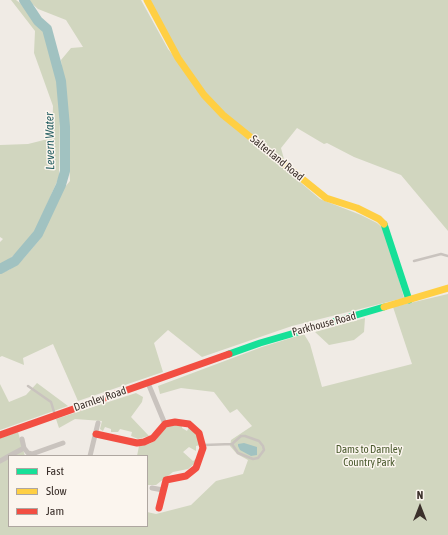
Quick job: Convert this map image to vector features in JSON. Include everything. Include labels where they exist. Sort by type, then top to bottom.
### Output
[{"type":"street","name":"Salterland Road","points":[[147,0],[178,58],[204,95],[223,115],[326,198],[357,208],[379,218],[384,223],[409,300]]},
{"type":"street","name":"Parkhouse Road","points":[[201,364],[285,335],[448,288]]},
{"type":"street","name":"Darnley Road","points":[[0,435],[201,364]]},
{"type":"street","points":[[148,382],[165,424]]},
{"type":"street","points":[[96,434],[137,443],[144,442],[153,438],[165,424],[175,422],[189,424],[199,433],[203,446],[196,468],[186,476],[166,480],[159,508]]},
{"type":"street","points":[[90,455],[98,423]]},
{"type":"street","points":[[22,439],[24,448],[28,453],[32,454],[63,443]]},
{"type":"street","points":[[11,455],[24,448]]},
{"type":"street","points":[[152,488],[163,490]]},
{"type":"lane","points":[[414,261],[441,254],[448,256]]},
{"type":"lane","points":[[28,386],[51,402],[55,415]]},
{"type":"lane","points":[[203,446],[232,444],[240,436],[245,436],[259,441],[264,450],[258,458],[253,459],[238,453],[232,444]]},
{"type":"green space","points":[[11,0],[16,0],[20,3],[43,30],[57,78],[60,112],[59,177],[34,234],[24,246],[6,262],[0,265],[0,242],[3,239],[0,237],[0,145],[28,144],[52,138],[53,106],[34,53],[35,31]]},
{"type":"green space","points":[[28,0],[141,0],[168,49],[220,114],[320,199],[361,215],[377,223],[385,230],[404,298],[292,326],[202,357],[168,330],[154,343],[163,372],[78,401],[53,344],[23,358],[24,365],[2,356],[0,357],[0,273],[9,270],[23,259],[41,238],[60,193],[70,181],[67,113],[61,60],[71,48],[83,47],[66,20],[38,9]]},
{"type":"green space","points":[[150,0],[448,0],[448,231],[401,175],[354,157],[327,143],[324,144],[297,128],[281,148],[285,163],[218,108],[185,66]]},
{"type":"green space","name":"Dams to Darnley Country Park","points":[[448,294],[448,535],[0,535],[0,438],[18,432],[25,455],[8,455],[8,527],[148,527],[148,512],[156,514],[191,505],[216,481],[243,474],[248,460],[237,454],[230,446],[231,440],[252,426],[237,409],[230,413],[214,392],[181,388],[160,394],[158,386],[262,347],[304,334],[310,344],[322,387],[412,364],[393,307]]},
{"type":"green space","points":[[365,318],[364,332],[354,340],[329,345],[315,332]]},
{"type":"green space","points":[[37,383],[68,406],[0,430],[0,384],[9,402],[26,395]]},
{"type":"green space","points":[[136,393],[143,397],[142,402],[131,417],[149,436],[138,439],[131,436],[132,432],[120,429],[118,432],[111,432],[111,429],[105,427],[103,431],[100,429],[102,421],[75,419],[59,428],[56,419]]},
{"type":"green space","points":[[176,424],[182,425],[182,428],[187,431],[189,427],[199,437],[200,445],[196,446],[196,451],[189,447],[183,452],[193,461],[197,458],[194,464],[188,469],[173,472],[156,485],[148,485],[148,455],[137,455],[139,446],[149,444],[156,440],[166,426]]},
{"type":"water","points":[[244,443],[257,447],[257,455],[251,456],[240,450],[238,444]]},
{"type":"waterway","name":"Levern Water","points":[[0,269],[15,261],[38,234],[61,185],[65,171],[65,127],[61,81],[47,29],[38,21],[24,0]]},
{"type":"traffic: fast","points":[[384,224],[409,300]]},
{"type":"traffic: fast","points":[[229,354],[260,343],[384,307]]},
{"type":"traffic: slow","points":[[147,0],[178,58],[204,95],[223,115],[326,198],[357,208],[379,219],[384,224]]},
{"type":"traffic: slow","points":[[384,307],[448,288]]},
{"type":"traffic: jam","points":[[0,435],[229,354]]},
{"type":"traffic: jam","points":[[96,434],[137,443],[144,442],[153,438],[165,424],[175,422],[189,424],[199,433],[203,448],[196,468],[186,476],[166,480],[159,508]]}]
